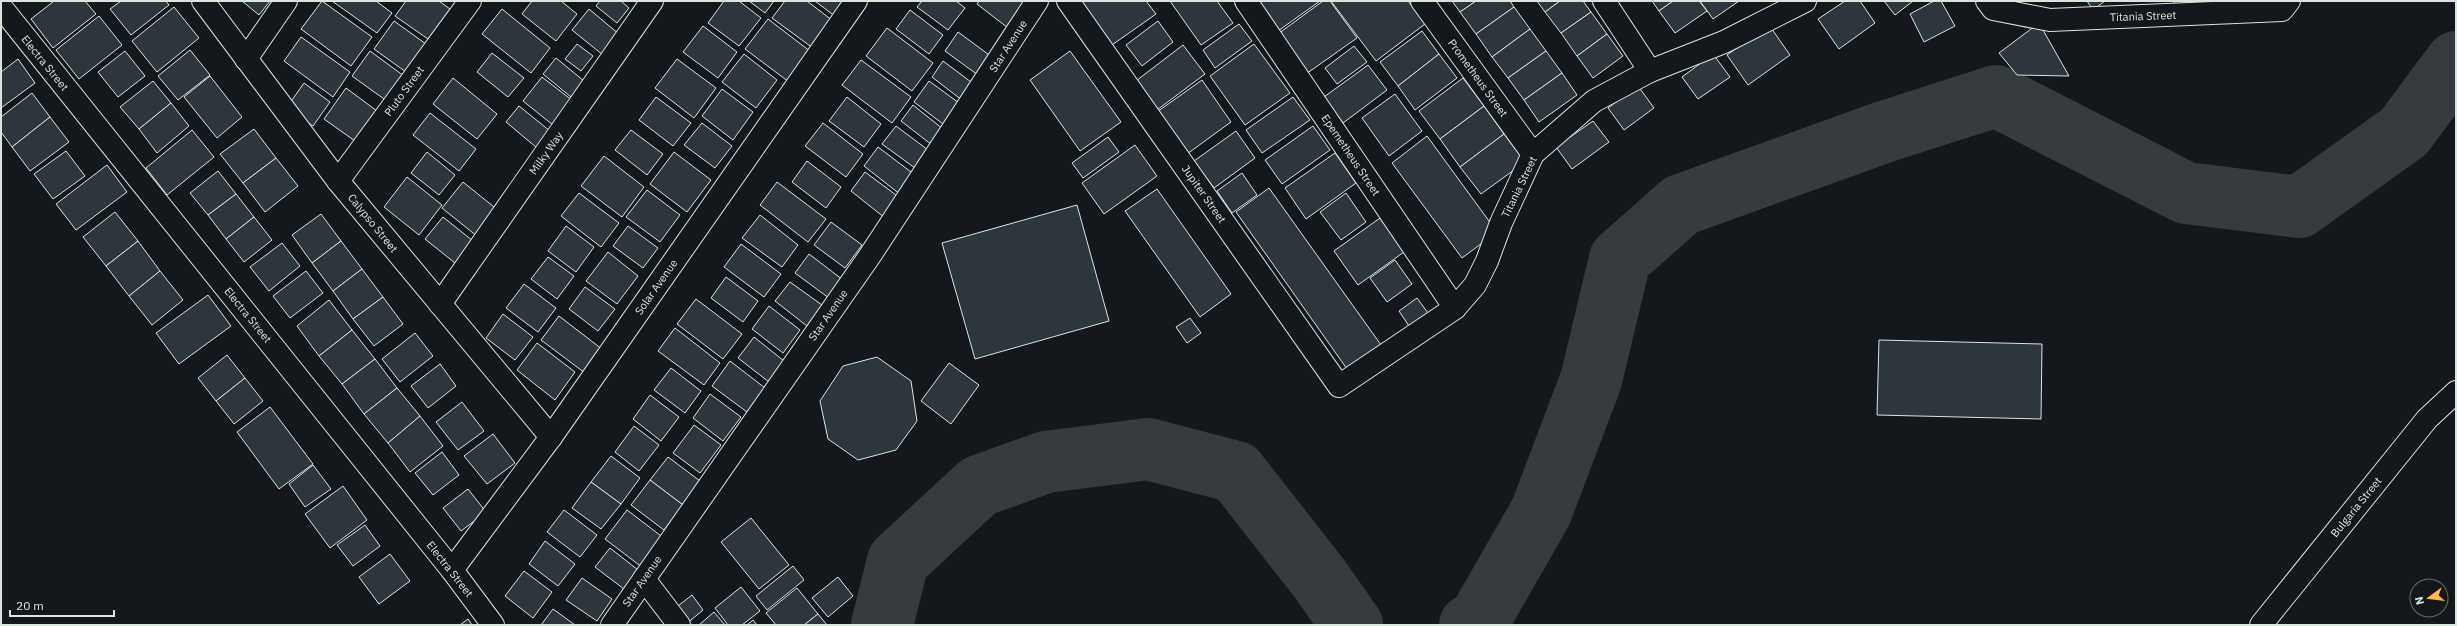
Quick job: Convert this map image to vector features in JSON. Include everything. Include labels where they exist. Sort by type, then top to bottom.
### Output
[{"type":"street","name":"Calypso Street","points":[[203,1],[338,181],[551,437]]},
{"type":"street","points":[[246,59],[286,1]]},
{"type":"street","name":"Pluto Street","points":[[338,181],[470,1]]},
{"type":"street","name":"Milky Way","points":[[440,304],[652,1]]},
{"type":"street","name":"Solar Avenue","points":[[452,570],[551,437],[856,1]]},
{"type":"street","name":"Star Avenue","points":[[612,625],[869,257],[1037,1]]},
{"type":"street","name":"Jupiter Street","points":[[1068,1],[1339,386]]},
{"type":"street","name":"Epemetheus Street","points":[[1246,1],[1455,308]]},
{"type":"street","name":"Prometheus Street","points":[[1422,1],[1533,154]]},
{"type":"street","points":[[1604,1],[1650,71]]},
{"type":"street","name":"Titania Street","points":[[1990,5],[2050,20],[2153,8],[2282,10],[2289,1]]},
{"type":"street","name":"Titania Street","points":[[1339,386],[1455,308],[1475,285],[1488,261],[1502,223],[1533,154],[1594,101],[1650,71],[1724,42],[1793,4]]},
{"type":"street","name":"Electra Street","points":[[1,7],[452,570],[493,625]]},
{"type":"street","name":"Bulgaria Street","points":[[2261,625],[2427,419],[2456,392]]},
{"type":"street","points":[[644,578],[679,625]]},
{"type":"building","points":[[54,1],[85,1],[96,14],[53,48],[31,19]]},
{"type":"building","points":[[121,1],[166,1],[169,5],[131,35],[110,9]]},
{"type":"building","points":[[242,1],[270,1],[259,15]]},
{"type":"building","points":[[322,1],[372,37],[351,66],[301,29]]},
{"type":"building","points":[[332,1],[376,1],[392,13],[377,33]]},
{"type":"building","points":[[406,1],[439,1],[450,9],[428,39],[395,16]]},
{"type":"building","points":[[532,1],[561,1],[577,14],[556,41],[522,14]]},
{"type":"building","points":[[600,1],[621,1],[629,8],[617,23],[596,6]]},
{"type":"building","points":[[724,1],[739,1],[761,18],[739,46],[708,23]]},
{"type":"building","points":[[749,1],[774,1],[765,13]]},
{"type":"building","points":[[785,1],[807,1],[837,24],[817,51],[772,18]]},
{"type":"building","points":[[815,1],[848,1],[836,17]]},
{"type":"building","points":[[922,1],[956,1],[965,8],[948,30],[917,7]]},
{"type":"building","points":[[979,1],[1027,1],[1012,31],[977,4]]},
{"type":"building","points":[[1079,1],[1146,1],[1156,14],[1112,45]]},
{"type":"building","points":[[1170,1],[1217,1],[1233,23],[1201,45]]},
{"type":"building","points":[[1258,1],[1320,1],[1278,31]]},
{"type":"building","points":[[1323,1],[1330,1],[1357,38],[1306,74],[1278,34]]},
{"type":"building","points":[[1331,1],[1408,1],[1425,24],[1376,61]]},
{"type":"building","points":[[1452,1],[1476,1],[1460,12]]},
{"type":"building","points":[[1476,1],[1510,1],[1514,7],[1476,34],[1460,12]]},
{"type":"building","points":[[1537,1],[1560,1],[1545,12]]},
{"type":"building","points":[[1560,1],[1583,1],[1591,12],[1561,33],[1545,12]]},
{"type":"building","points":[[1652,1],[1673,1],[1659,11]]},
{"type":"building","points":[[1673,1],[1699,1],[1707,11],[1675,33],[1659,11]]},
{"type":"building","points":[[1700,1],[1739,1],[1713,19]]},
{"type":"building","points":[[1845,1],[1860,1],[1875,23],[1839,49],[1818,19]]},
{"type":"building","points":[[1884,1],[1913,1],[1895,15]]},
{"type":"building","points":[[1934,1],[1941,1],[1955,26],[1924,42],[1910,14]]},
{"type":"building","points":[[2087,1],[2105,1],[2093,10]]},
{"type":"building","points":[[2173,1],[2199,1],[2183,14]]},
{"type":"building","points":[[174,7],[199,38],[157,72],[132,41]]},
{"type":"building","points":[[1514,7],[1530,29],[1492,57],[1476,34]]},
{"type":"building","points":[[502,9],[550,48],[531,73],[482,34]]},
{"type":"building","points":[[589,9],[620,35],[603,55],[572,30]]},
{"type":"building","points":[[910,10],[943,35],[929,54],[896,29]]},
{"type":"building","points":[[1591,12],[1607,34],[1577,56],[1561,33]]},
{"type":"building","points":[[99,16],[122,45],[79,79],[56,50]]},
{"type":"building","points":[[768,19],[815,55],[793,85],[745,49]]},
{"type":"building","points":[[394,21],[426,44],[406,72],[374,49]]},
{"type":"building","points":[[1158,21],[1173,42],[1142,66],[1126,45]]},
{"type":"building","points":[[2039,23],[2069,76],[2017,75],[1999,53]]},
{"type":"building","points":[[1239,24],[1252,41],[1215,68],[1203,50]]},
{"type":"building","points":[[1769,25],[1790,55],[1748,85],[1727,55]]},
{"type":"building","points":[[703,26],[737,52],[718,78],[683,52]]},
{"type":"building","points":[[887,28],[933,63],[912,91],[866,56]]},
{"type":"building","points":[[1530,29],[1546,51],[1508,78],[1492,57]]},
{"type":"building","points":[[1422,31],[1439,54],[1398,86],[1380,62]]},
{"type":"building","points":[[958,32],[992,57],[978,75],[945,51]]},
{"type":"building","points":[[1607,34],[1623,56],[1593,78],[1577,56]]},
{"type":"building","points":[[301,37],[350,72],[333,97],[284,61]]},
{"type":"building","points":[[577,44],[593,56],[581,71],[565,59]]},
{"type":"building","points":[[1254,44],[1290,93],[1245,125],[1210,76]]},
{"type":"building","points":[[1183,45],[1205,74],[1153,113],[1132,84]]},
{"type":"building","points":[[1354,46],[1367,62],[1337,84],[1325,68]]},
{"type":"building","points":[[190,50],[210,75],[178,100],[158,76]]},
{"type":"building","points":[[125,51],[145,76],[118,97],[98,72]]},
{"type":"building","points":[[370,51],[408,79],[391,104],[352,76]]},
{"type":"building","points":[[1070,51],[1121,122],[1080,151],[1030,80]]},
{"type":"building","points":[[1546,51],[1562,73],[1524,100],[1508,78]]},
{"type":"building","points":[[492,53],[524,78],[508,97],[477,72]]},
{"type":"building","points":[[744,54],[777,80],[756,108],[722,82]]},
{"type":"building","points":[[1439,54],[1457,78],[1415,110],[1398,86]]},
{"type":"building","points":[[1713,54],[1730,77],[1698,99],[1682,77]]},
{"type":"building","points":[[556,58],[584,81],[571,97],[543,74]]},
{"type":"building","points":[[18,59],[35,83],[1,108],[1,72]]},
{"type":"building","points":[[677,59],[716,88],[694,118],[655,88]]},
{"type":"building","points":[[861,60],[911,97],[892,123],[842,85]]},
{"type":"building","points":[[943,61],[979,88],[967,104],[932,77]]},
{"type":"building","points":[[1368,65],[1387,90],[1343,123],[1324,97]]},
{"type":"building","points":[[1562,73],[1577,95],[1539,122],[1524,100]]},
{"type":"building","points":[[210,76],[242,117],[217,138],[184,97]]},
{"type":"building","points":[[542,77],[573,101],[553,125],[523,101]]},
{"type":"building","points":[[453,78],[497,114],[477,139],[433,104]]},
{"type":"building","points":[[1463,78],[1484,106],[1440,139],[1419,111]]},
{"type":"building","points":[[1202,80],[1231,122],[1187,154],[1157,112]]},
{"type":"building","points":[[153,81],[171,103],[139,129],[120,107]]},
{"type":"building","points":[[929,81],[959,103],[943,124],[914,102]]},
{"type":"building","points":[[304,83],[330,102],[313,126],[287,107]]},
{"type":"building","points":[[1638,86],[1654,108],[1624,130],[1608,108]]},
{"type":"building","points":[[346,88],[377,111],[355,141],[324,119]]},
{"type":"building","points":[[722,89],[753,112],[733,140],[702,116]]},
{"type":"building","points":[[32,93],[50,117],[12,147],[1,132],[1,117]]},
{"type":"building","points":[[1395,94],[1422,131],[1389,156],[1362,118]]},
{"type":"building","points":[[656,97],[691,123],[673,146],[639,120]]},
{"type":"building","points":[[847,97],[881,124],[864,147],[829,121]]},
{"type":"building","points":[[1293,97],[1310,120],[1262,153],[1246,130]]},
{"type":"building","points":[[171,103],[189,126],[157,153],[139,129]]},
{"type":"building","points":[[913,105],[943,129],[932,145],[901,121]]},
{"type":"building","points":[[519,106],[550,131],[537,148],[506,122]]},
{"type":"building","points":[[1484,106],[1504,134],[1460,167],[1440,139]]},
{"type":"building","points":[[430,113],[476,149],[459,171],[413,135]]},
{"type":"building","points":[[50,117],[69,142],[30,171],[12,147]]},
{"type":"building","points":[[1593,121],[1609,142],[1572,169],[1556,147]]},
{"type":"building","points":[[702,123],[732,146],[715,168],[684,145]]},
{"type":"building","points":[[823,123],[863,154],[846,177],[805,146]]},
{"type":"building","points":[[896,126],[932,153],[919,171],[882,144]]},
{"type":"building","points":[[1313,126],[1330,150],[1282,184],[1265,160]]},
{"type":"building","points":[[254,129],[276,158],[243,183],[220,154]]},
{"type":"building","points":[[192,130],[214,157],[167,195],[146,168]]},
{"type":"building","points":[[631,130],[663,154],[647,175],[615,150]]},
{"type":"building","points":[[1236,131],[1255,158],[1214,188],[1194,161]]},
{"type":"building","points":[[1504,134],[1525,162],[1481,194],[1460,167]]},
{"type":"building","points":[[1427,136],[1497,232],[1462,258],[1392,163]]},
{"type":"building","points":[[1108,137],[1119,152],[1083,178],[1072,163]]},
{"type":"building","points":[[1135,145],[1157,176],[1104,214],[1082,183]]},
{"type":"building","points":[[878,147],[915,175],[901,195],[864,166]]},
{"type":"building","points":[[66,151],[85,176],[53,199],[34,174]]},
{"type":"building","points":[[427,152],[455,175],[439,195],[411,173]]},
{"type":"building","points":[[674,152],[711,180],[687,212],[650,184]]},
{"type":"building","points":[[1335,153],[1356,183],[1306,219],[1285,188]]},
{"type":"building","points":[[604,156],[644,187],[622,217],[581,186]]},
{"type":"building","points":[[276,158],[298,186],[265,212],[243,183]]},
{"type":"building","points":[[807,161],[841,187],[826,208],[792,182]]},
{"type":"building","points":[[107,165],[127,192],[76,230],[56,204]]},
{"type":"building","points":[[218,171],[236,194],[208,215],[190,193]]},
{"type":"building","points":[[865,172],[900,198],[885,218],[851,191]]},
{"type":"building","points":[[1242,173],[1257,195],[1232,213],[1217,191]]},
{"type":"building","points":[[407,177],[442,205],[419,235],[384,207]]},
{"type":"building","points":[[463,182],[499,211],[478,237],[442,208]]},
{"type":"building","points":[[777,182],[826,219],[808,242],[760,205]]},
{"type":"building","points":[[1269,188],[1386,352],[1352,376],[1236,212]]},
{"type":"building","points":[[1157,189],[1231,294],[1200,317],[1125,211]]},
{"type":"building","points":[[647,190],[680,215],[660,242],[626,217]]},
{"type":"building","points":[[579,193],[619,223],[601,247],[561,216]]},
{"type":"building","points":[[1346,193],[1366,222],[1341,240],[1320,212]]},
{"type":"building","points":[[236,194],[254,217],[226,239],[208,215]]},
{"type":"building","points":[[1077,205],[1109,321],[975,359],[942,243]]},
{"type":"building","points":[[115,212],[138,241],[106,266],[83,237]]},
{"type":"building","points":[[321,214],[341,241],[312,263],[292,235]]},
{"type":"building","points":[[760,215],[798,245],[782,267],[742,238]]},
{"type":"building","points":[[254,217],[272,240],[244,262],[226,239]]},
{"type":"building","points":[[443,217],[473,241],[455,263],[425,239]]},
{"type":"building","points":[[1380,218],[1404,252],[1358,285],[1334,251]]},
{"type":"building","points":[[831,222],[862,245],[845,268],[814,245]]},
{"type":"building","points":[[566,226],[594,247],[576,272],[548,251]]},
{"type":"building","points":[[628,226],[658,248],[643,268],[613,246]]},
{"type":"building","points":[[138,241],[160,271],[129,296],[106,266]]},
{"type":"building","points":[[341,241],[362,269],[333,291],[312,263]]},
{"type":"building","points":[[282,243],[300,266],[269,291],[250,267]]},
{"type":"building","points":[[741,244],[781,274],[764,297],[724,267]]},
{"type":"building","points":[[608,252],[638,276],[617,304],[586,281]]},
{"type":"building","points":[[809,254],[847,283],[833,301],[795,273]]},
{"type":"building","points":[[548,257],[574,276],[557,299],[531,279]]},
{"type":"building","points":[[1395,260],[1412,284],[1387,302],[1370,278]]},
{"type":"building","points":[[362,269],[383,297],[353,319],[333,291]]},
{"type":"building","points":[[160,271],[183,300],[152,325],[129,296]]},
{"type":"building","points":[[306,271],[323,293],[290,318],[273,296]]},
{"type":"building","points":[[726,277],[758,301],[743,322],[711,298]]},
{"type":"building","points":[[790,282],[822,305],[807,326],[775,301]]},
{"type":"building","points":[[524,284],[556,308],[538,332],[506,308]]},
{"type":"building","points":[[585,287],[615,309],[598,331],[569,309]]},
{"type":"building","points":[[208,295],[231,326],[179,364],[156,333]]},
{"type":"building","points":[[383,297],[403,324],[374,346],[353,319]]},
{"type":"building","points":[[1417,298],[1428,313],[1409,326],[1399,311]]},
{"type":"building","points":[[696,299],[742,334],[723,359],[677,324]]},
{"type":"building","points":[[329,300],[352,330],[319,356],[297,326]]},
{"type":"building","points":[[769,306],[800,330],[783,353],[752,329]]},
{"type":"building","points":[[503,314],[533,337],[515,360],[486,338]]},
{"type":"building","points":[[559,316],[607,353],[589,376],[541,340]]},
{"type":"building","points":[[1190,318],[1201,333],[1187,343],[1176,327]]},
{"type":"building","points":[[675,328],[720,363],[704,385],[658,351]]},
{"type":"building","points":[[352,330],[375,359],[342,384],[319,356]]},
{"type":"building","points":[[415,333],[433,356],[400,382],[382,359]]},
{"type":"building","points":[[754,337],[784,361],[769,382],[738,358]]},
{"type":"building","points":[[1879,340],[2042,344],[2041,419],[1877,415]]},
{"type":"building","points":[[537,343],[575,372],[555,400],[517,370]]},
{"type":"building","points":[[227,355],[245,378],[216,401],[198,378]]},
{"type":"building","points":[[877,357],[911,381],[917,421],[896,450],[858,460],[828,439],[820,401],[843,366]]},
{"type":"building","points":[[375,359],[397,388],[364,414],[342,384]]},
{"type":"building","points":[[730,361],[765,388],[747,412],[712,386]]},
{"type":"building","points":[[949,363],[979,385],[951,424],[921,401]]},
{"type":"building","points":[[440,364],[456,386],[428,408],[411,386]]},
{"type":"building","points":[[671,368],[701,391],[685,413],[654,390]]},
{"type":"building","points":[[245,378],[263,401],[234,424],[216,401]]},
{"type":"building","points":[[397,388],[420,416],[388,443],[364,414]]},
{"type":"building","points":[[710,394],[741,417],[723,441],[693,418]]},
{"type":"building","points":[[650,395],[679,417],[661,441],[633,419]]},
{"type":"building","points":[[462,402],[484,431],[458,450],[436,422]]},
{"type":"building","points":[[270,407],[313,464],[279,489],[237,432]]},
{"type":"building","points":[[420,416],[443,446],[410,472],[388,443]]},
{"type":"building","points":[[694,425],[721,445],[700,473],[673,453]]},
{"type":"building","points":[[634,426],[659,445],[639,471],[615,452]]},
{"type":"building","points":[[493,434],[515,463],[487,484],[464,456]]},
{"type":"building","points":[[442,452],[459,475],[433,495],[415,473]]},
{"type":"building","points":[[611,456],[640,478],[621,504],[591,482]]},
{"type":"building","points":[[668,457],[700,481],[683,505],[650,480]]},
{"type":"building","points":[[313,465],[331,489],[305,507],[289,484]]},
{"type":"building","points":[[650,480],[683,505],[664,530],[631,505]]},
{"type":"building","points":[[591,482],[621,504],[601,529],[572,508]]},
{"type":"building","points":[[343,486],[367,520],[330,548],[305,514]]},
{"type":"building","points":[[468,489],[486,512],[461,531],[443,508]]},
{"type":"building","points":[[564,510],[597,535],[580,557],[547,532]]},
{"type":"building","points":[[627,510],[669,542],[647,571],[605,539]]},
{"type":"building","points":[[751,518],[789,565],[759,589],[721,542]]},
{"type":"building","points":[[365,525],[380,546],[353,566],[337,545]]},
{"type":"building","points":[[545,541],[575,564],[558,586],[529,564]]},
{"type":"building","points":[[610,548],[638,570],[624,589],[595,567]]},
{"type":"building","points":[[390,554],[410,581],[379,604],[359,577]]},
{"type":"building","points":[[793,566],[804,580],[767,610],[756,596]]},
{"type":"building","points":[[524,571],[552,592],[533,618],[505,596]]},
{"type":"building","points":[[838,577],[853,596],[828,617],[812,598]]},
{"type":"building","points":[[582,578],[612,599],[597,621],[566,600]]},
{"type":"building","points":[[741,587],[760,611],[742,625],[728,625],[715,608]]},
{"type":"building","points":[[797,588],[818,614],[804,625],[776,625],[766,613]]},
{"type":"building","points":[[692,595],[703,610],[685,625],[674,609]]},
{"type":"building","points":[[553,609],[575,625],[541,625]]},
{"type":"building","points":[[714,612],[725,625],[699,625]]},
{"type":"building","points":[[818,614],[827,625],[804,625]]},
{"type":"building","points":[[468,619],[472,625],[460,625]]},
{"type":"building","points":[[753,620],[757,625],[747,625]]},
{"type":"waterway","points":[[1470,625],[1479,620],[1541,512],[1591,380],[1620,259],[1681,205],[1884,132],[1996,96],[2186,193],[2299,207],[2404,132],[2456,62]]},
{"type":"waterway","points":[[882,625],[898,561],[979,486],[1046,462],[1148,449],[1236,472],[1319,578],[1352,625]]}]
